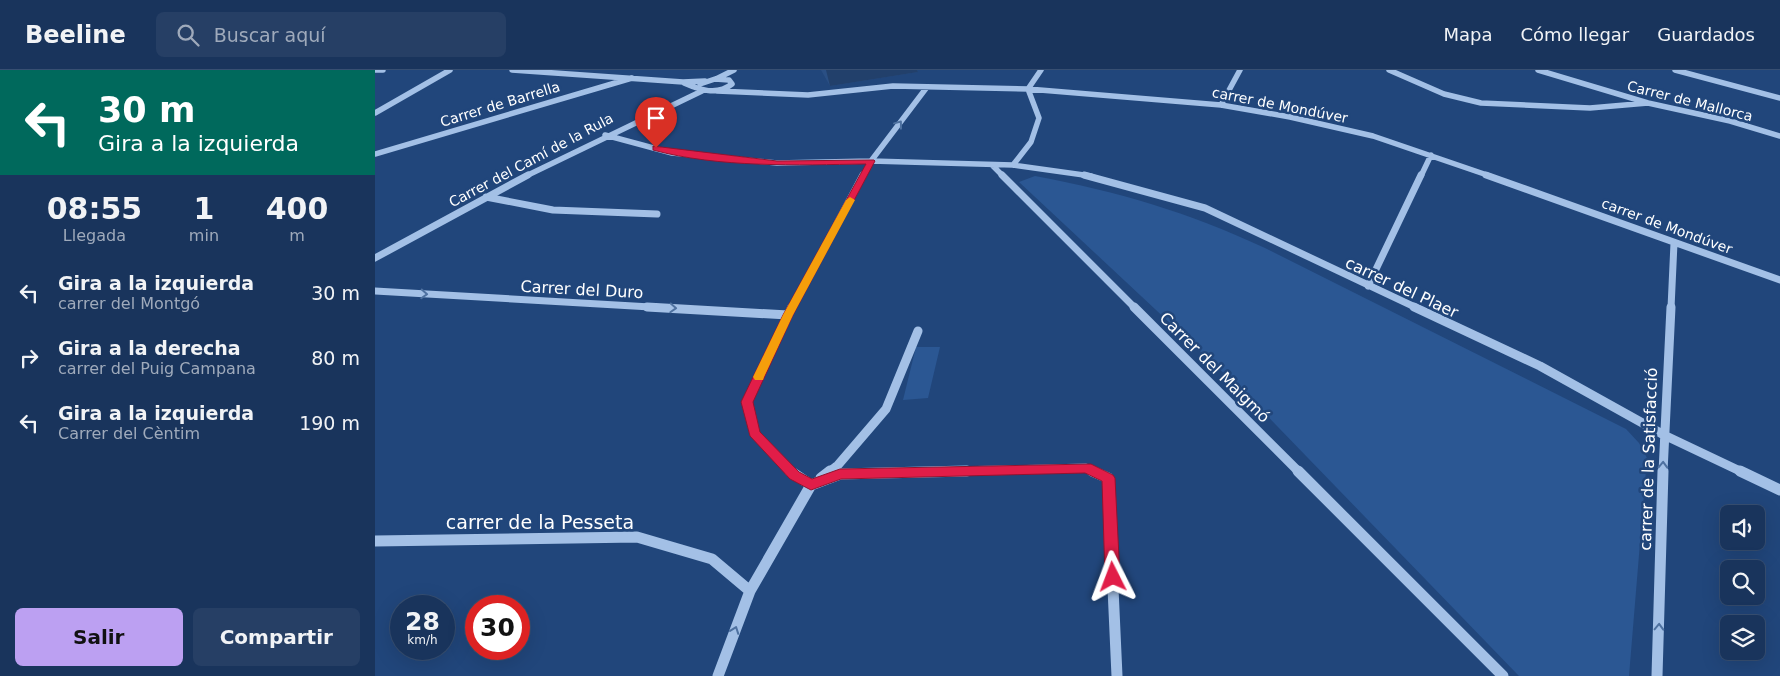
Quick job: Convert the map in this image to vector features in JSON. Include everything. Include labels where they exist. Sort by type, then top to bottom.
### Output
[{"type":"street","points":[[375,70],[383,70]]},
{"type":"street","points":[[375,113],[450,70]]},
{"type":"street","points":[[512,70],[683,82],[715,79],[734,70],[731,82],[717,91],[700,89],[683,82]]},
{"type":"street","points":[[594,75],[601,70]]},
{"type":"street","points":[[1013,165],[1031,142],[1039,118],[1028,89],[1041,70]]},
{"type":"street","points":[[1221,105],[1240,70]]},
{"type":"street","points":[[1389,70],[1425,88],[1464,100],[1505,105],[1567,108],[1629,107],[1648,103]]},
{"type":"street","name":"Carrer de Mallorca","points":[[1538,70],[1648,103],[1730,121],[1780,136]]},
{"type":"street","points":[[1675,70],[1780,98]]},
{"type":"street","name":"Carrer de Barrella","points":[[375,154],[632,78]]},
{"type":"street","points":[[715,79],[731,82]]},
{"type":"street","points":[[700,89],[705,81]]},
{"type":"street","name":"carrer de Mondúver","points":[[731,82],[751,91]]},
{"type":"street","name":"carrer de Mondúver","points":[[717,91],[808,95],[893,86],[1028,89],[1221,105],[1290,117],[1373,136],[1780,280]]},
{"type":"street","points":[[811,485],[795,476],[754,433],[747,402],[788,315],[871,161],[927,87]]},
{"type":"street","name":"Carrer del Camí de la Rula","points":[[375,258],[605,135],[700,89]]},
{"type":"street","points":[[605,135],[682,154],[777,163],[871,161],[993,165]]},
{"type":"street","points":[[1367,286],[1431,156]]},
{"type":"street","name":"carrer del Plaer","points":[[993,165],[1013,165],[1090,176],[1205,208],[1540,366],[1664,434],[1780,490]]},
{"type":"street","name":"Carrer del Maigmó","points":[[993,165],[1503,676]]},
{"type":"street","points":[[487,197],[553,210],[657,214]]},
{"type":"street","name":"carrer de la Satisfacció","points":[[1657,676],[1664,434],[1674,243]]},
{"type":"street","name":"Carrer del Duro","points":[[375,291],[788,315]]},
{"type":"street","points":[[718,676],[750,590],[811,485],[838,465],[886,409],[918,331]]},
{"type":"street","points":[[811,485],[840,474],[1087,468],[1108,478],[1117,676]]},
{"type":"street","name":"carrer de la Pesseta","points":[[375,541],[637,538],[712,559],[750,590]]},
{"type":"shaded area","points":[[1035,176],[1153,204],[1236,235],[1626,429],[1639,443],[1647,458],[1629,676],[1519,676],[1247,395],[1019,182]]},
{"type":"shaded area","points":[[916,347],[940,347],[928,398],[903,400]]},
{"type":"slow traffic","points":[[759,377],[788,315],[850,200]]},
{"type":"route","points":[[656,148],[672,153],[777,163],[871,161],[788,315],[747,402],[754,433],[795,476],[811,485],[840,474],[1087,468],[1108,478],[1113,577]]}]
